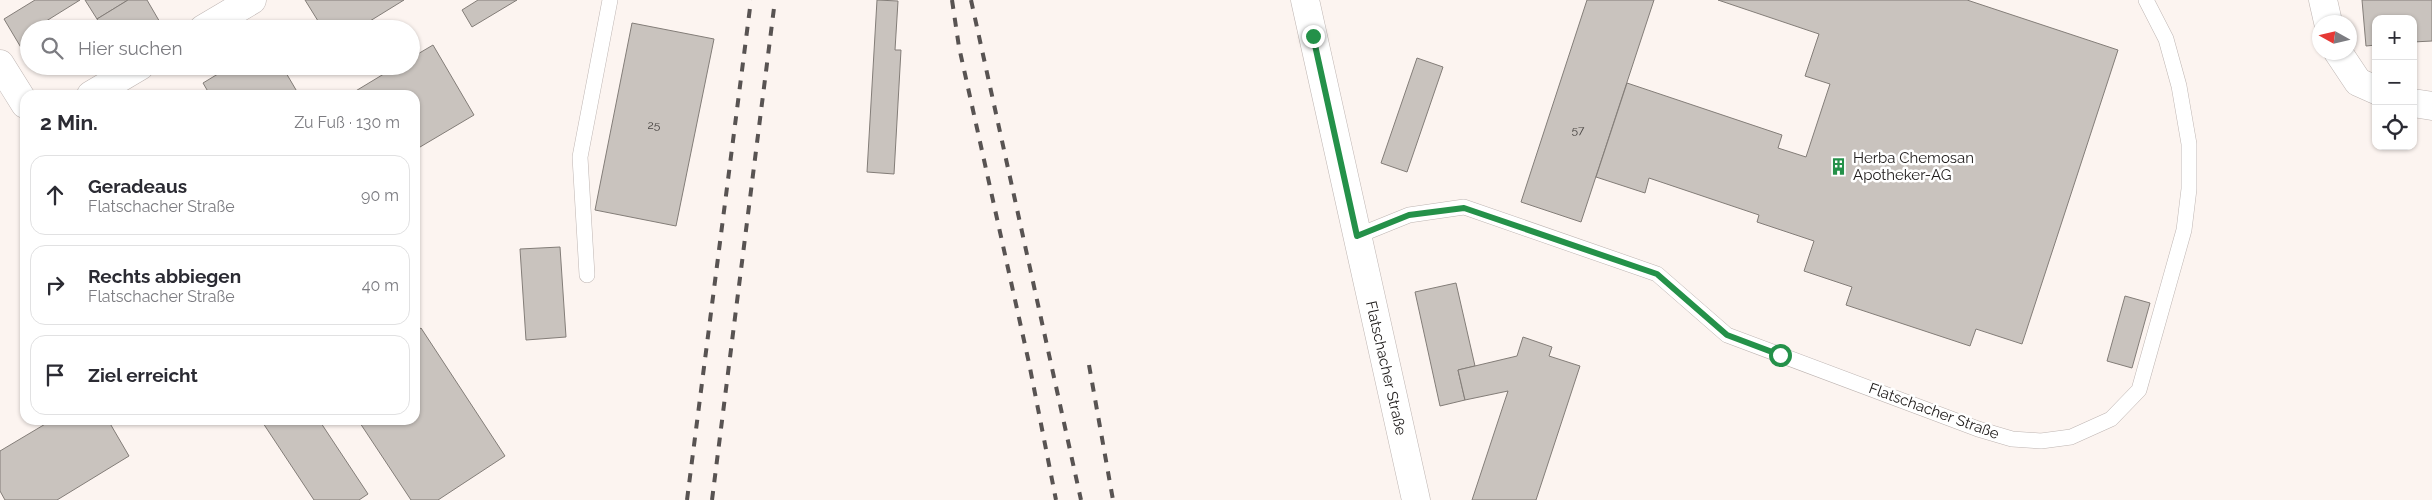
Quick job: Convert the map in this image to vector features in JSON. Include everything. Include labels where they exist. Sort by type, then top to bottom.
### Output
[{"type":"street","points":[[218,20],[252,0]]},
{"type":"street","name":"Flatschacher Straße","points":[[1305,0],[1416,500]]},
{"type":"street","points":[[2323,0],[2326,15]]},
{"type":"street","points":[[2343,60],[2358,82],[2372,88]]},
{"type":"street","points":[[0,64],[20,96]]},
{"type":"street","points":[[99,90],[125,75]]},
{"type":"street","points":[[2417,104],[2432,106]]},
{"type":"lane","points":[[587,275],[580,157],[610,0]]},
{"type":"lane","name":"Flatschacher Straße","points":[[1357,236],[1409,215],[1464,208],[1657,274],[1727,335],[1978,429],[2012,439],[2041,441],[2071,437],[2111,419],[2139,390],[2184,230],[2189,189],[2189,144],[2178,86],[2166,39],[2146,0]]},
{"type":"building","points":[[35,0],[80,0],[48,20],[20,20],[20,46],[4,19]]},
{"type":"building","points":[[85,0],[128,0],[97,19]]},
{"type":"building","points":[[128,0],[147,0],[159,20],[98,20]]},
{"type":"building","points":[[305,0],[404,0],[372,20],[317,20]]},
{"type":"building","points":[[478,0],[517,0],[472,27],[462,10]]},
{"type":"building","points":[[877,0],[898,1],[895,50],[901,50],[894,174],[867,172]]},
{"type":"building","points":[[1587,0],[1654,0],[1581,222],[1521,202]]},
{"type":"building","name":"Herba Chemosan Apotheker-AG","points":[[1718,0],[1967,0],[2118,50],[2022,344],[1976,329],[1970,346],[1846,305],[1852,287],[1804,271],[1814,241],[1757,222],[1759,215],[1649,178],[1645,193],[1596,177],[1627,83],[1782,135],[1778,148],[1806,157],[1830,84],[1805,76],[1819,34]]},
{"type":"building","points":[[2362,0],[2432,0],[2432,41],[2417,42],[2417,15],[2372,15],[2372,45],[2366,46]]},
{"type":"building","points":[[632,23],[714,39],[676,226],[595,210]]},
{"type":"building","points":[[433,45],[474,115],[420,147],[420,90],[357,90],[382,75],[420,75],[420,53]]},
{"type":"building","points":[[1417,58],[1443,67],[1407,172],[1381,163]]},
{"type":"building","points":[[216,75],[287,75],[296,90],[207,90],[203,83]]},
{"type":"building","points":[[560,247],[566,337],[526,340],[520,249]]},
{"type":"building","points":[[1456,283],[1475,366],[1458,370],[1465,400],[1440,406],[1415,292]]},
{"type":"building","points":[[2125,296],[2150,303],[2132,368],[2107,361]]},
{"type":"building","points":[[420,329],[505,456],[438,500],[411,500],[361,425],[420,425]]},
{"type":"building","points":[[1523,337],[1552,347],[1549,356],[1580,366],[1536,500],[1472,500],[1508,391],[1465,400],[1458,370],[1517,356]]},
{"type":"building","points":[[44,425],[111,425],[129,456],[57,500],[5,500],[0,491],[0,451]]},
{"type":"building","points":[[264,425],[322,425],[368,494],[359,500],[314,500]]},
{"type":"railway","points":[[687,500],[751,0]]},
{"type":"railway","points":[[712,500],[775,0]]},
{"type":"railway","points":[[952,0],[959,47],[1029,363],[1056,500]]},
{"type":"railway","points":[[971,0],[1081,500]]},
{"type":"railway","points":[[1089,365],[1113,500]]},
{"type":"place","name":"Herba Chemosan Apotheker-AG","points":[[1839,167]]},
{"type":"route","points":[[1313,36],[1357,236],[1409,215],[1464,208],[1657,274],[1727,335],[1780,355]]}]
